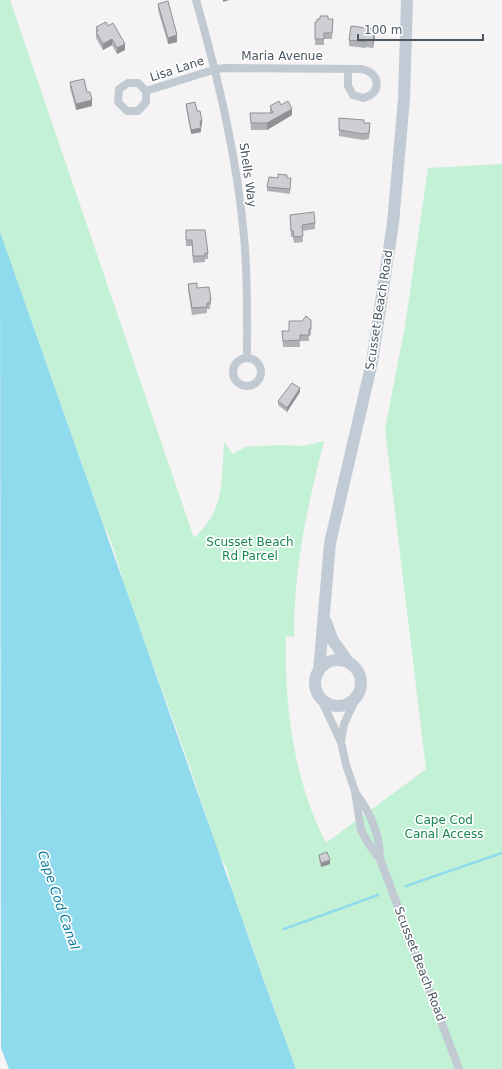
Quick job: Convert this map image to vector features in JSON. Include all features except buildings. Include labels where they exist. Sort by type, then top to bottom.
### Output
[{"type":"main road","name":"Scusset Beach Road","points":[[318,695],[315,683],[318,671],[324,617],[324,591],[330,543],[372,362],[388,262],[398,176],[404,99],[407,0]]},
{"type":"main road","name":"Scusset Beach Road","points":[[324,617],[332,639],[348,662],[358,671],[360,677],[360,690],[356,696]]},
{"type":"main road","points":[[318,671],[328,662],[341,660],[348,662]]},
{"type":"main road","points":[[318,695],[323,700],[337,706],[345,705],[356,696]]},
{"type":"street","name":"Shells Way","points":[[196,0],[216,69],[232,147],[244,237],[247,278],[247,358]]},
{"type":"street","name":"Maria Avenue","points":[[216,69],[348,69]]},
{"type":"street","name":"Lisa Lane","points":[[146,91],[216,69]]},
{"type":"street","name":"Scusset Beach Road","points":[[318,695],[341,742],[346,766],[355,791]]},
{"type":"street","name":"Scusset Beach Road","points":[[341,742],[346,720],[356,696]]},
{"type":"street","points":[[355,791],[374,822],[379,842],[380,859]]},
{"type":"street","points":[[355,791],[361,830],[370,846],[380,859]]},
{"type":"street","name":"Scusset Beach Road","points":[[380,859],[459,1069]]},
{"type":"green space","points":[[0,0],[10,0],[194,538],[212,516],[217,505],[222,482],[224,442],[233,454],[245,447],[280,445],[303,446],[324,441],[307,514],[299,561],[296,586],[294,637],[286,636],[286,662],[289,716],[293,742],[306,794],[326,843],[426,769],[385,429],[405,326],[428,168],[502,164],[502,1069],[296,1069],[233,893],[227,869],[219,855],[178,733],[129,601],[112,543],[102,521],[33,326],[0,239]]},
{"type":"water","name":"Cape Cod Canal","points":[[0,232],[296,1069],[9,1069],[1,1048]]},
{"type":"waterway","points":[[406,886],[502,853]]},
{"type":"waterway","points":[[284,929],[378,895]]},
{"type":"park label","name":"Scusset Beach Rd Parcel","points":[[250,549]]},
{"type":"park label","name":"Cape Cod Canal Access","points":[[444,827]]}]
